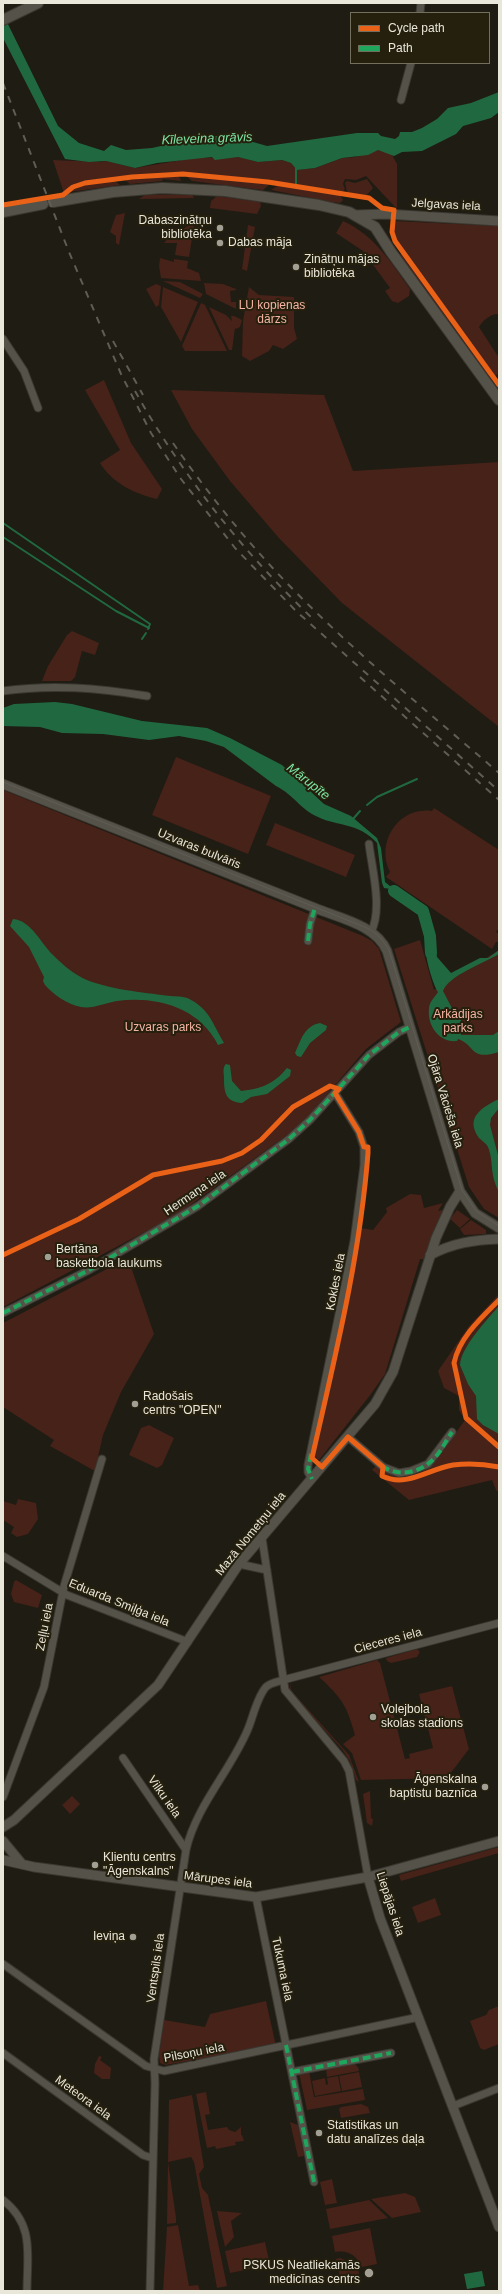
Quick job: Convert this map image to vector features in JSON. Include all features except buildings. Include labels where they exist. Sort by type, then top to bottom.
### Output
[{"type":"main road","points":[[6,19],[38,3]]},
{"type":"main road","name":"Jelgavas iela","points":[[3,212],[48,203],[134,190],[198,188],[306,204],[355,218],[372,225]]},
{"type":"main road","points":[[372,225],[499,400]]},
{"type":"street","points":[[401,100],[411,64]]},
{"type":"street","name":"Jelgavas iela","points":[[372,225],[392,215]]},
{"type":"street","name":"Jelgavas iela","points":[[355,218],[372,225],[392,215],[499,221]]},
{"type":"street","points":[[3,339],[24,371],[38,408]]},
{"type":"street","points":[[3,691],[56,687],[104,689],[147,696]]},
{"type":"street","name":"Uzvaras bulvāris","points":[[3,784],[315,908],[371,932],[382,942]]},
{"type":"street","points":[[368,844],[377,908],[376,922],[371,932]]},
{"type":"street","points":[[308,941],[310,924],[315,908]]},
{"type":"street","name":"Ojāra Vācieša iela","points":[[382,942],[410,1027],[460,1191],[475,1213],[499,1228]]},
{"type":"street","name":"Hermaņa iela","points":[[3,1313],[89,1270],[198,1206],[283,1144],[310,1120],[378,1047],[410,1027]]},
{"type":"street","name":"Kokles iela","points":[[312,1479],[308,1472],[308,1465],[354,1241],[365,1155],[360,1132],[335,1093]]},
{"type":"street","name":"Mazā Nometņu iela","points":[[3,1827],[14,1820],[158,1685],[240,1564],[375,1404],[389,1382],[430,1255],[450,1207],[460,1191]]},
{"type":"street","points":[[430,1255],[465,1241],[499,1239]]},
{"type":"street","points":[[348,1437],[383,1467],[399,1473],[411,1471],[428,1464],[452,1432]]},
{"type":"street","name":"Zeļļu iela","points":[[3,1797],[44,1687],[63,1593],[102,1459]]},
{"type":"street","name":"Liepājas iela","points":[[262,1538],[285,1690],[291,1700],[339,1752],[349,1771],[368,1877],[380,1918],[499,2227]]},
{"type":"street","name":"Eduarda Smiļģa iela","points":[[3,1556],[63,1593],[188,1642]]},
{"type":"street","points":[[240,1564],[267,1570]]},
{"type":"street","name":"Cieceres iela","points":[[283,1680],[499,1623]]},
{"type":"street","name":"Ventspils iela","points":[[150,2291],[154,2059],[186,1850],[189,1838],[244,1739],[263,1692],[270,1684],[283,1680]]},
{"type":"street","name":"Vilku iela","points":[[123,1758],[186,1850]]},
{"type":"street","points":[[3,1841],[22,1864]]},
{"type":"street","name":"Mārupes iela","points":[[3,1860],[22,1864],[256,1897],[368,1877],[499,1841]]},
{"type":"street","name":"Tukuma iela","points":[[256,1897],[314,2182]]},
{"type":"street","name":"Pilsoņu iela","points":[[3,1964],[146,2066],[155,2070],[164,2071],[419,2017]]},
{"type":"street","name":"Meteora iela","points":[[3,2053],[144,2155],[152,2158]]},
{"type":"street","points":[[292,2072],[391,2054]]},
{"type":"street","points":[[452,2106],[499,2088]]},
{"type":"street","points":[[3,2200],[20,2218],[26,2232],[27,2291]]},
{"type":"green space","points":[[378,150],[391,153],[397,164],[397,209],[366,176],[356,180],[345,179],[343,184],[345,189],[342,193],[229,176],[174,174],[95,180],[75,185],[64,193],[53,160],[106,161],[135,168],[194,158],[238,157],[258,162],[282,160],[291,163],[297,170],[315,168],[342,158],[355,157]]},
{"type":"green space","points":[[179,176],[181,181],[163,179],[162,181],[130,184],[125,180]]},
{"type":"green space","points":[[186,176],[270,184],[263,190],[192,181]]},
{"type":"green space","points":[[367,179],[373,188],[366,196],[347,192],[345,183],[347,181],[355,183]]},
{"type":"green space","points":[[115,181],[120,185],[69,192],[83,185]]},
{"type":"green space","points":[[279,185],[340,195],[343,200],[340,203],[332,202],[271,190]]},
{"type":"green space","points":[[192,194],[194,198],[139,199],[145,195]]},
{"type":"green space","points":[[217,196],[260,202],[261,206],[257,214],[210,208],[211,201]]},
{"type":"green space","points":[[125,213],[119,245],[116,243],[116,236],[110,232],[116,215]]},
{"type":"green space","points":[[343,221],[364,234],[381,250],[410,289],[409,296],[398,303],[392,301],[385,291],[390,288],[363,251],[336,233]]},
{"type":"green space","points":[[394,221],[499,226],[499,314],[487,318],[479,327],[499,358],[499,373],[495,376],[397,241],[394,233]]},
{"type":"green space","points":[[190,225],[194,226],[189,257],[175,255],[177,243],[164,243],[171,235]]},
{"type":"green space","points":[[248,225],[255,227],[247,271],[242,269]]},
{"type":"green space","points":[[402,253],[492,378],[487,376],[399,255]]},
{"type":"green space","points":[[160,258],[174,262],[174,259],[188,261],[187,268],[199,273],[201,281],[161,278],[159,266]]},
{"type":"green space","points":[[163,281],[180,282],[203,294],[200,298]]},
{"type":"green space","points":[[204,283],[223,284],[236,289],[230,291],[231,302],[236,302],[236,309],[206,294]]},
{"type":"green space","points":[[156,284],[161,286],[159,305],[156,307],[146,289]]},
{"type":"green space","points":[[163,287],[198,302],[181,342],[161,307]]},
{"type":"green space","name":"LU kopienas dārzs","points":[[249,287],[259,295],[294,297],[294,328],[297,339],[283,349],[273,345],[269,351],[250,361],[242,356],[243,321]]},
{"type":"green space","points":[[201,303],[205,305],[227,351],[185,351],[182,346]]},
{"type":"green space","points":[[209,307],[226,315],[232,321],[231,316],[242,320],[240,327],[235,328],[232,350],[229,350]]},
{"type":"green space","points":[[104,380],[131,443],[162,489],[157,499],[132,491],[125,487],[111,476],[100,463],[120,450],[85,390]]},
{"type":"green space","points":[[171,390],[324,395],[353,471],[499,462],[499,727],[342,603],[278,537],[230,481],[192,429]]},
{"type":"green space","points":[[72,631],[99,643],[95,655],[82,651],[75,677],[71,681],[42,681],[48,666],[67,635]]},
{"type":"green space","points":[[176,757],[271,796],[248,854],[152,815]]},
{"type":"green space","name":"Uzvaras parks","points":[[3,790],[363,936],[372,941],[379,949],[401,1022],[366,1049],[301,1125],[175,1216],[3,1307]]},
{"type":"green space","points":[[434,808],[499,850],[499,928],[496,932],[499,934],[499,942],[496,942],[492,949],[386,877],[390,872],[386,861],[386,849],[388,838],[393,828],[400,820],[409,814],[420,811],[432,811]]},
{"type":"green space","points":[[275,823],[355,855],[346,877],[266,845]]},
{"type":"green space","name":"Arkādijas parks","points":[[420,940],[434,990],[499,950],[499,1218],[484,1209],[469,1187],[394,949]]},
{"type":"green space","points":[[410,1194],[421,1195],[424,1208],[443,1203],[438,1211],[443,1210],[424,1259],[420,1259],[385,1374],[319,1460],[314,1456],[344,1323],[361,1228],[373,1230],[387,1212],[386,1208]]},
{"type":"green space","points":[[457,1210],[470,1219],[460,1228],[450,1219]]},
{"type":"green space","points":[[471,1220],[486,1230],[486,1234],[464,1235],[460,1229]]},
{"type":"green space","points":[[128,1258],[154,1334],[121,1392],[103,1435],[95,1470],[93,1470],[50,1446],[54,1440],[3,1407],[3,1323]]},
{"type":"green space","points":[[499,1294],[499,1492],[496,1490],[492,1480],[409,1500],[372,1470],[376,1466],[393,1473],[407,1475],[419,1473],[429,1467],[447,1446],[465,1420],[459,1410],[459,1396],[444,1388],[438,1371],[469,1326]]},
{"type":"green space","points":[[149,1425],[174,1438],[162,1465],[157,1468],[129,1455],[141,1428]]},
{"type":"green space","points":[[18,1499],[36,1503],[38,1519],[28,1534],[17,1537],[11,1533],[14,1527],[3,1520],[3,1501],[16,1505]]},
{"type":"green space","points":[[16,1580],[42,1595],[38,1608],[14,1602],[11,1594],[14,1582]]},
{"type":"green space","points":[[417,1649],[420,1652],[417,1657],[391,1663],[387,1661],[386,1658]]},
{"type":"green space","points":[[377,1660],[380,1663],[405,1759],[410,1758],[409,1754],[433,1748],[419,1694],[452,1686],[469,1749],[447,1778],[361,1780],[352,1753],[343,1744],[355,1735],[346,1709],[333,1691],[319,1677]]},
{"type":"green space","points":[[290,1682],[291,1690],[349,1755],[359,1782],[356,1780],[350,1761],[342,1749],[290,1691]]},
{"type":"green space","points":[[370,1791],[371,1818],[373,1819],[372,1826],[367,1823],[363,1794]]},
{"type":"green space","points":[[72,1796],[80,1804],[70,1814],[62,1805]]},
{"type":"green space","points":[[499,1847],[499,1853],[401,1881],[399,1875]]},
{"type":"green space","points":[[435,1898],[441,1915],[418,1923],[412,1907]]},
{"type":"green space","points":[[266,2001],[276,2046],[165,2065],[160,2063],[159,2056],[164,2020],[205,2027],[210,2014]]},
{"type":"green space","points":[[499,2006],[499,2044],[484,2050],[480,2048],[470,2021],[486,2015],[489,2010]]},
{"type":"green space","points":[[99,2056],[102,2057],[100,2060],[111,2068],[110,2079],[102,2079],[94,2073],[95,2064]]},
{"type":"green space","points":[[353,2063],[358,2067],[359,2071],[327,2077],[326,2068]]},
{"type":"green space","points":[[309,2071],[314,2097],[363,2089],[365,2100],[307,2110],[299,2073]]},
{"type":"green space","points":[[359,2072],[362,2087],[342,2091],[339,2076]]},
{"type":"green space","points":[[338,2076],[341,2091],[315,2096],[312,2081],[325,2078],[326,2085],[328,2084],[327,2078]]},
{"type":"green space","points":[[206,2092],[210,2114],[205,2115],[208,2130],[227,2127],[229,2130],[235,2132],[241,2127],[241,2135],[244,2141],[235,2142],[236,2145],[216,2149],[215,2146],[207,2148],[196,2094]]},
{"type":"green space","points":[[192,2095],[204,2167],[199,2174],[202,2188],[208,2195],[227,2286],[217,2288],[194,2162],[191,2157],[168,2162],[169,2100]]},
{"type":"green space","points":[[361,2104],[368,2107],[370,2113],[341,2118],[339,2109],[341,2107]]},
{"type":"green space","points":[[290,2122],[298,2125],[304,2156],[298,2157]]},
{"type":"green space","points":[[168,2162],[176,2223],[167,2224]]},
{"type":"green space","points":[[332,2179],[337,2203],[325,2205],[320,2182]]},
{"type":"green space","points":[[405,2193],[415,2197],[421,2212],[392,2218],[371,2199]]},
{"type":"green space","points":[[369,2200],[388,2218],[330,2229],[326,2209]]},
{"type":"green space","points":[[217,2211],[242,2213],[231,2221],[234,2237],[225,2247]]},
{"type":"green space","points":[[178,2225],[189,2286],[198,2285],[200,2291],[163,2291],[167,2227]]},
{"type":"green space","points":[[370,2228],[377,2264],[362,2267],[357,2259],[351,2254],[335,2252],[332,2236]]},
{"type":"green space","points":[[265,2242],[270,2265],[264,2266],[263,2263],[250,2266],[250,2269],[230,2273],[225,2251]]},
{"type":"green space","points":[[340,2258],[353,2263],[359,2272],[358,2276],[353,2278],[352,2274],[340,2277],[336,2259]]},
{"type":"water","name":"Kīleveina grāvis","points":[[3,14],[58,126],[79,143],[104,151],[111,145],[126,150],[152,148],[201,137],[217,136],[246,140],[267,146],[357,133],[378,133],[381,136],[395,139],[399,136],[400,132],[412,132],[422,128],[437,119],[448,108],[471,103],[499,92],[499,112],[491,118],[463,126],[456,134],[422,151],[402,152],[394,156],[378,150],[368,155],[342,158],[315,168],[297,170],[291,163],[282,160],[258,162],[238,157],[215,160],[212,157],[157,163],[135,168],[106,161],[89,162],[65,159],[3,38]]},
{"type":"water","points":[[55,702],[72,704],[142,721],[207,728],[230,738],[282,765],[324,804],[351,816],[377,838],[381,848],[385,882],[396,891],[408,897],[406,901],[391,889],[384,888],[382,883],[377,843],[370,836],[356,828],[326,820],[312,814],[288,794],[224,747],[206,741],[179,736],[149,740],[103,734],[62,733],[40,727],[3,726],[3,708],[14,704]]},
{"type":"water","points":[[13,919],[19,920],[31,928],[59,961],[72,972],[87,980],[119,989],[182,997],[191,1000],[205,1010],[224,1043],[218,1045],[210,1032],[200,1021],[188,1013],[161,1003],[147,1000],[132,1000],[117,1001],[94,1007],[81,1007],[66,1002],[45,985],[43,981],[44,977],[29,947],[10,926]]},
{"type":"water","points":[[427,937],[433,937],[437,957],[451,973],[480,958],[488,958],[499,950],[499,954],[467,970],[452,980],[446,985],[443,991],[454,1012],[461,1020],[461,1035],[493,1035],[499,1031],[499,1052],[483,1055],[478,1054],[458,1039],[457,1041],[451,1041],[445,1039],[432,1027],[429,1015],[429,1006],[438,992],[430,973],[426,956],[425,948]]},
{"type":"water","points":[[320,1023],[327,1026],[326,1030],[310,1043],[301,1057],[297,1056],[295,1053],[304,1034],[310,1027]]},
{"type":"water","points":[[226,1064],[230,1065],[232,1081],[241,1091],[267,1085],[282,1074],[287,1068],[291,1070],[290,1076],[267,1094],[251,1097],[242,1103],[232,1101],[225,1092],[224,1067]]},
{"type":"water","points":[[499,1099],[499,1108],[491,1118],[490,1125],[499,1159],[499,1192],[494,1179],[490,1152],[488,1147],[479,1138],[475,1131],[474,1124],[477,1114],[482,1109]]},
{"type":"water","points":[[499,1306],[499,1434],[483,1425],[477,1419],[476,1396],[468,1384],[460,1365],[461,1358],[470,1342]]},
{"type":"water","points":[[482,2271],[485,2286],[467,2289],[464,2274]]},
{"type":"waterway","points":[[296,168],[296,184]]},
{"type":"waterway","points":[[3,523],[150,624],[148,629]]},
{"type":"waterway","points":[[3,537],[116,611],[149,628]]},
{"type":"waterway","points":[[142,639],[146,633]]},
{"type":"waterway","points":[[367,805],[377,797],[417,779]]},
{"type":"waterway","points":[[353,819],[360,811]]},
{"type":"waterway","name":"Mārupīte","points":[[394,891],[423,911],[430,936],[431,953]]},
{"type":"tram line","points":[[3,782],[367,928],[377,935],[389,950],[462,1190],[476,1211],[499,1226]]},
{"type":"railway","points":[[3,83],[69,252],[121,374],[151,433],[181,479],[235,548],[297,612],[499,791]]},
{"type":"railway","points":[[113,341],[143,395]]},
{"type":"railway","points":[[135,391],[173,453],[215,511],[262,567],[313,619]]},
{"type":"railway","points":[[173,443],[198,479],[239,530],[283,579],[362,655],[499,773]]},
{"type":"railway","points":[[360,677],[499,800]]},
{"type":"marked path","points":[[308,941],[310,924],[315,908]]},
{"type":"marked path","points":[[3,1313],[89,1270],[198,1206],[289,1139],[310,1120],[369,1055],[399,1032],[410,1027]]},
{"type":"marked path","points":[[382,1466],[393,1471],[400,1472],[418,1470],[436,1457],[452,1432]]},
{"type":"marked path","points":[[311,1454],[308,1469],[312,1479]]},
{"type":"marked path","points":[[286,2045],[314,2182]]},
{"type":"marked path","points":[[292,2072],[391,2053]]},
{"type":"cycle path","points":[[3,205],[63,195],[73,187],[85,183],[132,177],[183,174],[268,182],[369,198],[382,208],[394,210],[392,232],[395,241],[499,385]]},
{"type":"cycle path","points":[[3,1255],[79,1219],[153,1175],[222,1161],[242,1153],[261,1140],[293,1107],[330,1086],[339,1089],[335,1093],[359,1132],[364,1147],[368,1147],[368,1153],[353,1269],[338,1345],[312,1458],[322,1467],[348,1437],[383,1467],[382,1476],[391,1479],[409,1479],[453,1465],[476,1464],[499,1467]]},
{"type":"cycle path","points":[[499,1300],[472,1328],[461,1345],[454,1363],[466,1418],[499,1447]]},
{"type":"place","name":"Dabaszinātņu bibliotēka","points":[[220,228]]},
{"type":"place","name":"Dabas māja","points":[[220,243]]},
{"type":"place","name":"Zinātņu mājas bibliotēka","points":[[296,267]]},
{"type":"place","name":"Bertāna basketbola laukums","points":[[48,1257]]},
{"type":"place","name":"Radošais centrs \"OPEN\"","points":[[135,1404]]},
{"type":"place","name":"Volejbola skolas stadions","points":[[373,1717]]},
{"type":"place","name":"Āgenskalna baptistu baznīca","points":[[485,1787]]},
{"type":"place","name":"Klientu centrs \"Āgenskalns\"","points":[[95,1865]]},
{"type":"place","name":"Ieviņa","points":[[133,1937]]},
{"type":"place","name":"Statistikas un datu analīzes daļa","points":[[319,2133]]},
{"type":"place","name":"PSKUS Neatliekamās medicīnas centrs","points":[[369,2273]]}]
